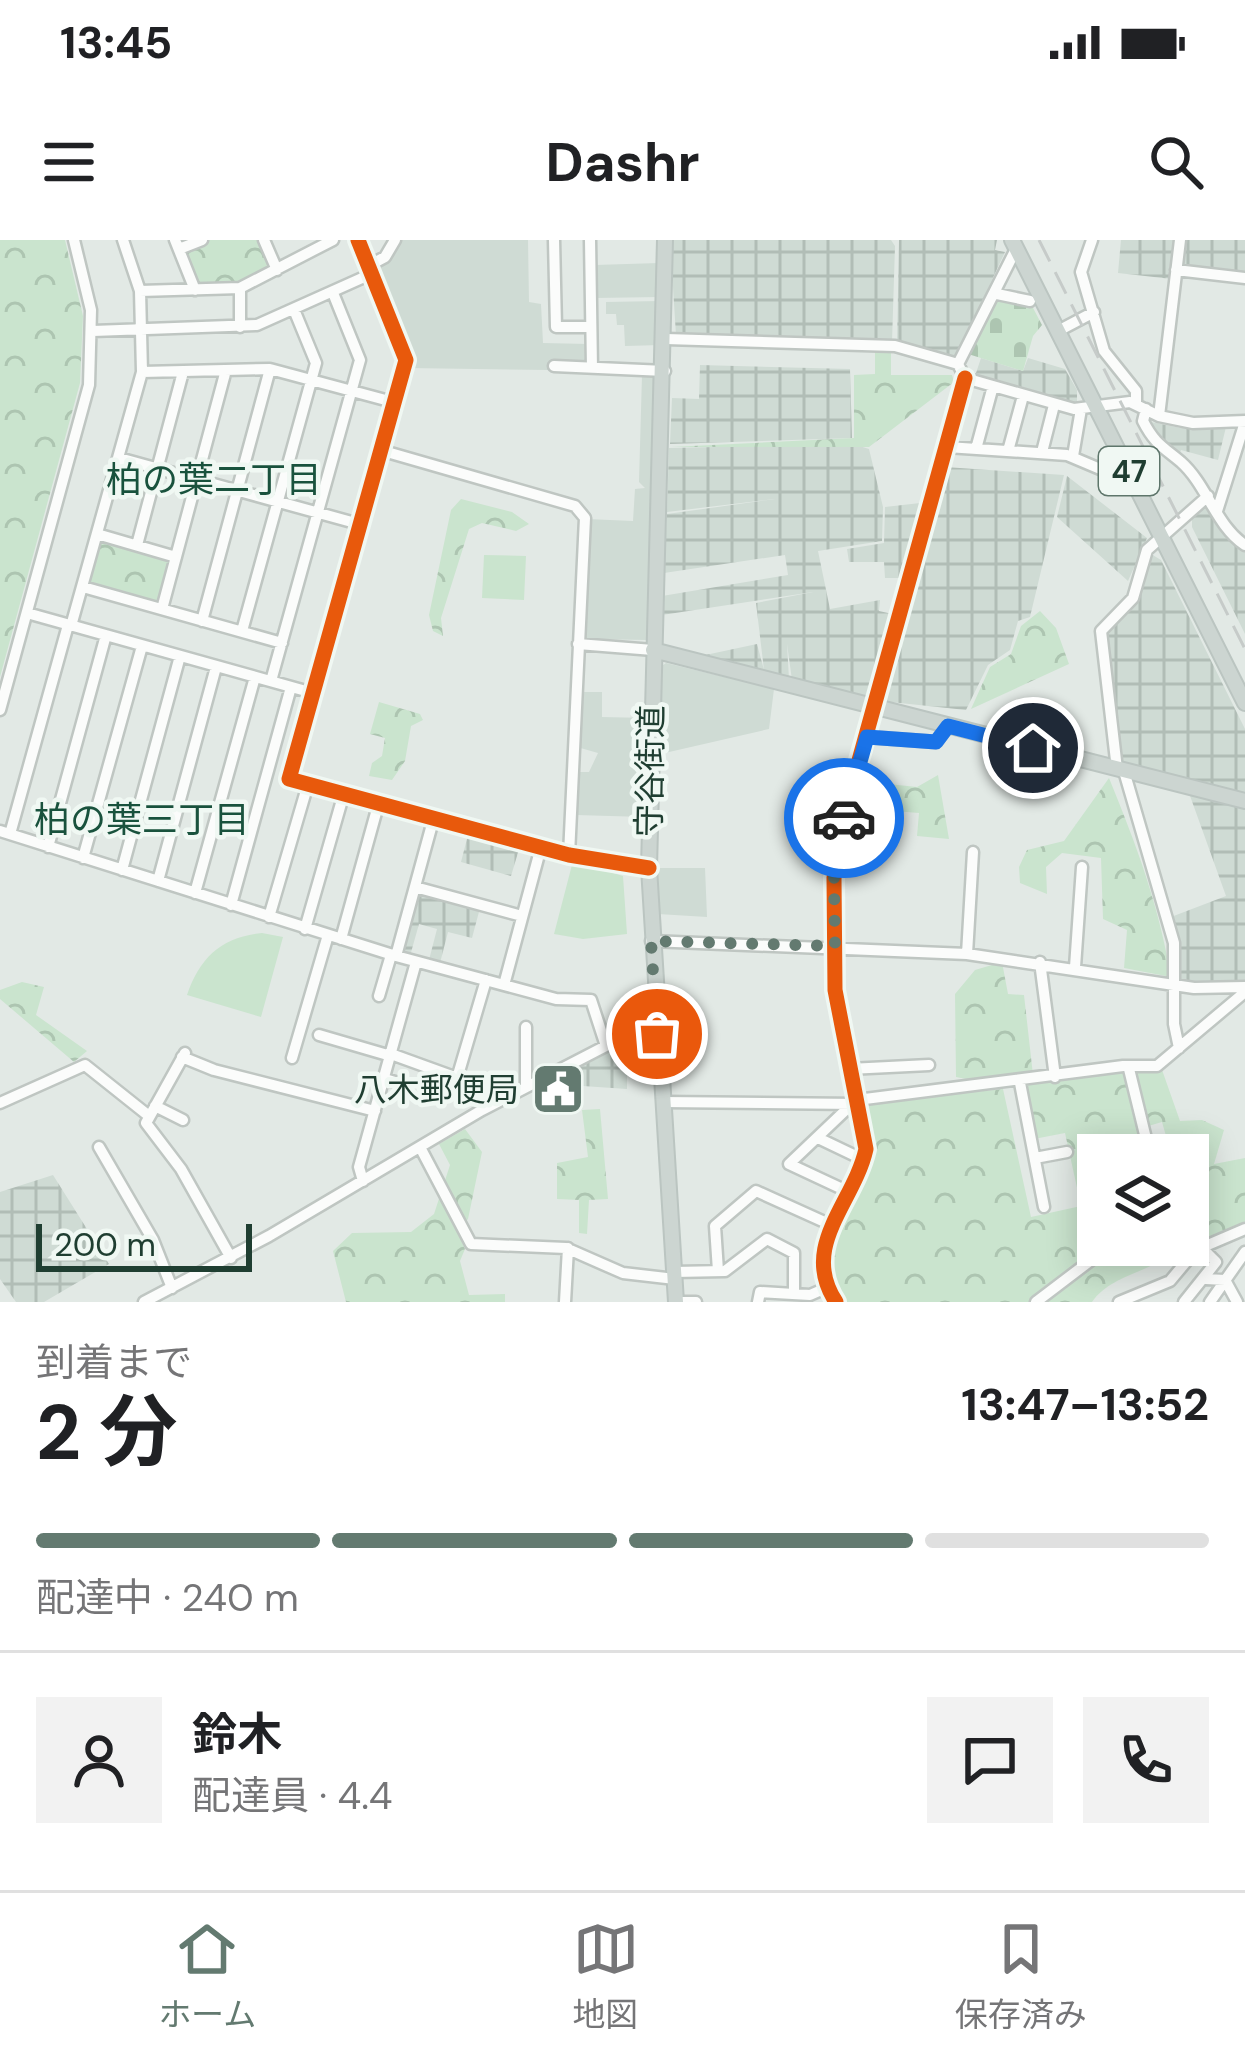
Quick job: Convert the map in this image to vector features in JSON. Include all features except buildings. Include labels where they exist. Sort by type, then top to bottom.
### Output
[{"type":"main road","name":"守谷街道","points":[[664,240],[666,339],[649,868],[676,1302]]},
{"type":"main road","name":"47","points":[[1014,244],[1058,331],[1089,407],[1127,468],[1245,703]]},
{"type":"main road","points":[[653,650],[1245,801]]},
{"type":"street","points":[[0,710],[89,385],[93,331],[74,240]]},
{"type":"street","points":[[123,240],[140,291],[142,372],[83,587],[5,833],[416,962],[504,986],[591,1000],[605,1043]]},
{"type":"street","points":[[195,290],[177,244],[202,240]]},
{"type":"street","points":[[264,240],[277,270]]},
{"type":"street","points":[[140,291],[240,288],[314,245],[333,240]]},
{"type":"street","points":[[358,240],[406,360],[289,778],[569,855],[649,868]]},
{"type":"street","points":[[93,331],[240,328],[296,311],[333,292],[370,270],[395,240]]},
{"type":"street","points":[[554,240],[556,326],[591,327]]},
{"type":"street","points":[[590,240],[592,368]]},
{"type":"street","points":[[1092,240],[1080,266],[1104,351],[1136,391],[1143,421],[1157,447],[1181,462],[1245,545]]},
{"type":"street","points":[[1159,416],[1180,240]]},
{"type":"street","points":[[958,364],[998,294],[1014,244]]},
{"type":"street","points":[[1176,270],[1245,278]]},
{"type":"street","points":[[240,288],[240,328]]},
{"type":"street","points":[[271,681],[360,360],[333,292]]},
{"type":"street","points":[[998,294],[1030,301]]},
{"type":"street","points":[[242,631],[316,363],[296,311]]},
{"type":"street","points":[[1058,331],[1094,312]]},
{"type":"street","points":[[666,339],[895,346],[958,364],[965,378],[839,842],[835,990],[864,1160],[851,1193],[829,1224],[826,1288],[836,1302]]},
{"type":"street","points":[[554,366],[665,371]]},
{"type":"street","points":[[142,372],[270,369],[393,402]]},
{"type":"street","points":[[202,621],[270,369]]},
{"type":"street","points":[[162,609],[226,370]]},
{"type":"street","points":[[137,545],[183,372]]},
{"type":"street","points":[[965,378],[1054,405],[1141,406],[1159,416],[1192,423],[1245,421],[1217,511]]},
{"type":"street","points":[[976,449],[993,386]]},
{"type":"street","points":[[1008,451],[1023,396]]},
{"type":"street","points":[[1042,452],[1054,405]]},
{"type":"street","points":[[1073,456],[1089,407]]},
{"type":"street","points":[[947,447],[1073,456],[1112,474],[1127,468]]},
{"type":"street","points":[[380,450],[575,506],[585,518],[569,855]]},
{"type":"street","points":[[119,458],[359,524]]},
{"type":"street","points":[[1179,1048],[1170,922],[1120,770],[1099,639],[1133,598],[1141,562],[1208,496]]},
{"type":"street","points":[[97,534],[176,557]]},
{"type":"street","points":[[83,587],[282,643]]},
{"type":"street","points":[[27,613],[313,693]]},
{"type":"street","points":[[48,847],[106,635]]},
{"type":"street","points":[[578,644],[653,650]]},
{"type":"street","points":[[83,858],[142,646]]},
{"type":"street","points":[[122,870],[180,656]]},
{"type":"street","points":[[158,881],[216,667]]},
{"type":"street","points":[[196,893],[255,677]]},
{"type":"street","points":[[232,905],[291,687]]},
{"type":"street","points":[[867,737],[936,742],[948,726]]},
{"type":"street","points":[[269,917],[308,784]]},
{"type":"street","points":[[305,928],[344,793]]},
{"type":"street","points":[[292,1058],[380,802]]},
{"type":"street","points":[[379,996],[434,817]]},
{"type":"street","points":[[504,986],[542,847]]},
{"type":"street","points":[[967,954],[973,852]]},
{"type":"street","points":[[1075,967],[1082,866]]},
{"type":"street","points":[[415,887],[522,916]]},
{"type":"street","points":[[651,941],[967,954],[1245,990]]},
{"type":"street","points":[[363,1181],[359,1167],[416,962]]},
{"type":"street","points":[[1040,962],[1055,1077]]},
{"type":"street","points":[[458,1075],[486,980]]},
{"type":"street","points":[[663,1102],[855,1103],[1123,1066],[1157,1066],[1245,990]]},
{"type":"street","points":[[144,1302],[230,1258],[507,1096],[656,1020]]},
{"type":"street","points":[[526,1027],[526,1087]]},
{"type":"street","points":[[320,1035],[458,1075],[507,1096]]},
{"type":"street","points":[[230,1258],[181,1169],[146,1123],[183,1055],[375,1112]]},
{"type":"street","points":[[0,1103],[85,1065],[152,1111],[183,1120]]},
{"type":"street","points":[[849,1069],[929,1065]]},
{"type":"street","points":[[1129,1069],[1145,1134]]},
{"type":"street","points":[[385,1079],[405,1085]]},
{"type":"street","points":[[1020,1083],[1044,1208]]},
{"type":"street","points":[[851,1193],[789,1164],[855,1103]]},
{"type":"street","points":[[818,1138],[864,1160]]},
{"type":"street","points":[[99,1147],[153,1240],[172,1288]]},
{"type":"street","points":[[421,1149],[468,1242],[568,1248],[622,1273],[675,1276],[718,1271],[767,1239],[794,1253],[794,1294]]},
{"type":"street","points":[[1035,1157],[1067,1152]]},
{"type":"street","points":[[718,1271],[716,1226],[756,1191],[829,1224]]},
{"type":"street","points":[[1209,1243],[1245,1229]]},
{"type":"street","points":[[566,1302],[568,1248]]},
{"type":"street","points":[[1210,1302],[1245,1252]]},
{"type":"street","points":[[1184,1302],[1216,1262],[1209,1257]]},
{"type":"street","points":[[1036,1302],[1083,1266]]},
{"type":"street","points":[[1120,1302],[1170,1281],[1181,1266]]},
{"type":"street","points":[[1206,1279],[1225,1280]]},
{"type":"street","points":[[1225,1280],[1237,1302]]},
{"type":"street","points":[[758,1302],[760,1292],[794,1294],[826,1288]]},
{"type":"street","points":[[676,1302],[696,1302]]},
{"type":"shaded area","points":[[397,240],[528,240],[529,302],[541,304],[543,343],[588,344],[587,362],[550,361],[549,370],[408,368],[376,275]]},
{"type":"shaded area","points":[[670,240],[891,240],[895,246],[892,342],[676,335]]},
{"type":"shaded area","points":[[899,240],[997,240],[995,250],[1005,252],[955,359],[897,343]]},
{"type":"shaded area","points":[[1121,240],[1178,240],[1172,279],[1118,273]]},
{"type":"shaded area","points":[[1182,240],[1245,240],[1245,274],[1184,266]]},
{"type":"shaded area","points":[[659,263],[660,297],[595,298],[595,265]]},
{"type":"shaded area","points":[[660,301],[661,345],[625,346],[624,325],[617,325],[616,314],[606,314],[606,302]]},
{"type":"shaded area","points":[[981,358],[1023,371],[1028,358],[1065,369],[1077,390],[1077,403],[975,376]]},
{"type":"shaded area","points":[[700,365],[850,369],[852,438],[670,444],[672,398],[699,399]]},
{"type":"shaded area","points":[[642,375],[660,376],[648,640],[586,639],[587,519],[633,521],[635,489],[645,488],[639,482]]},
{"type":"shaded area","points":[[1146,421],[1181,428],[1226,427],[1218,460],[1181,450],[1178,458],[1158,444]]},
{"type":"shaded area","points":[[853,444],[869,449],[883,507],[882,541],[818,551],[830,609],[880,600],[879,611],[897,615],[874,697],[792,680],[787,644],[789,679],[696,657],[757,644],[764,670],[756,603],[813,592],[662,615],[662,596],[788,575],[785,555],[664,573],[667,514],[775,499],[667,512],[669,448]]},
{"type":"shaded area","points":[[945,467],[1064,475],[1030,617],[1018,621],[1010,650],[988,665],[966,710],[881,701]]},
{"type":"shaded area","points":[[1067,476],[1147,538],[1128,581],[1057,517]]},
{"type":"shaded area","points":[[929,502],[904,578],[885,578],[884,562],[849,562],[847,549],[884,543],[885,507]]},
{"type":"shaded area","points":[[1210,506],[1245,548],[1245,634],[1192,527],[1192,517]]},
{"type":"shaded area","points":[[1151,554],[1161,560],[1245,729],[1245,795],[1122,765],[1103,636],[1144,586]]},
{"type":"shaded area","points":[[666,663],[774,689],[769,729],[656,755],[659,668]]},
{"type":"shaded area","points":[[584,692],[602,692],[602,717],[647,718],[645,817],[576,815],[579,772],[589,772],[598,753],[577,747]]},
{"type":"shaded area","points":[[1189,793],[1245,808],[1245,984],[1180,982],[1178,977],[1171,917],[1226,896]]},
{"type":"shaded area","points":[[469,831],[520,846],[511,876],[461,862]]},
{"type":"shaded area","points":[[658,868],[705,868],[707,917],[658,914]]},
{"type":"shaded area","points":[[418,889],[480,908],[472,938],[448,932],[440,963],[429,960],[437,929],[419,924],[410,956],[401,953]]},
{"type":"shaded area","points":[[627,1037],[627,1089],[568,1085],[568,1071]]},
{"type":"shaded area","points":[[53,1175],[109,1264],[44,1302],[16,1302],[0,1279],[0,1192]]},
{"type":"green space","points":[[0,240],[65,240],[83,316],[80,383],[0,677]]},
{"type":"green space","points":[[209,240],[261,240],[272,267],[240,286],[199,287],[185,250]]},
{"type":"green space","points":[[999,298],[1032,306],[1042,325],[1033,336],[1023,371],[968,354]]},
{"type":"green space","points":[[875,351],[891,351],[891,375],[952,375],[954,382],[869,447],[671,447],[854,438],[854,375],[875,374]]},
{"type":"green space","points":[[461,499],[512,512],[529,524],[516,531],[482,523],[469,529],[441,618],[443,636],[433,631],[429,615],[451,510]]},
{"type":"green space","points":[[101,539],[172,560],[160,604],[87,583]]},
{"type":"green space","points":[[484,555],[526,556],[524,600],[482,598]]},
{"type":"green space","points":[[1040,611],[1056,628],[1069,664],[971,709],[990,667],[1011,654],[1021,626]]},
{"type":"green space","points":[[379,702],[420,714],[423,720],[411,726],[405,761],[392,780],[369,776],[372,763],[382,756],[385,738],[370,734]]},
{"type":"green space","points":[[938,775],[949,839],[917,836],[919,813],[857,808],[860,781],[917,787]]},
{"type":"green space","points":[[1109,778],[1146,875],[1171,977],[1124,968],[1127,930],[1103,919],[1101,858],[1062,853],[1046,867],[1047,894],[1020,883],[1019,867],[1027,850],[1064,841]]},
{"type":"green space","points":[[573,861],[623,876],[627,934],[583,939],[554,934]]},
{"type":"green space","points":[[262,933],[283,937],[261,1017],[187,995],[214,951],[235,939]]},
{"type":"green space","points":[[1002,962],[1008,994],[1024,995],[1033,1075],[981,1082],[956,1077],[955,994],[975,970]]},
{"type":"green space","points":[[22,982],[44,987],[36,1015],[87,1051],[74,1062],[0,999],[0,990]]},
{"type":"green space","points":[[1161,1067],[1180,1121],[1202,1120],[1224,1130],[1214,1164],[1245,1158],[1245,1226],[1209,1241],[1209,1134],[1165,1134],[1162,1122],[1145,1127],[1133,1073]]},
{"type":"green space","points":[[1124,1068],[1142,1134],[1077,1134],[1077,1188],[1065,1133],[1034,1139],[1022,1084]]},
{"type":"green space","points":[[1003,1089],[1031,1217],[1077,1207],[1079,1266],[1033,1302],[842,1302],[828,1279],[829,1231],[863,1175],[870,1148],[862,1103]]},
{"type":"green space","points":[[600,1109],[608,1199],[589,1200],[587,1234],[579,1233],[579,1200],[557,1199],[557,1163],[588,1157],[582,1110]]},
{"type":"green space","points":[[465,1129],[482,1152],[468,1219],[457,1231],[465,1249],[460,1261],[469,1295],[505,1294],[505,1302],[346,1302],[333,1251],[352,1233],[411,1232],[434,1214],[450,1165],[439,1144]]},
{"type":"green space","points":[[1086,1266],[1151,1266],[1111,1284],[1092,1302],[1039,1302]]},
{"type":"railway","points":[[1039,240],[1245,649]]},
{"type":"cycle path","points":[[358,240],[406,360],[289,779],[569,855],[649,868]]},
{"type":"cycle path","points":[[836,1302],[826,1282],[826,1243],[866,1149],[835,990],[834,878],[845,811],[965,378]]},
{"type":"way so far","points":[[657,1034],[651,941],[835,946],[834,878],[844,818]]},
{"type":"place","name":"八木郵便局","points":[[558,1089]]},
{"type":"district","name":"柏の葉二丁目","points":[[214,479]]},
{"type":"district","name":"柏の葉三丁目","points":[[142,819]]},
{"type":"route","points":[[844,818],[867,737],[936,742],[948,726],[1033,748]]}]
